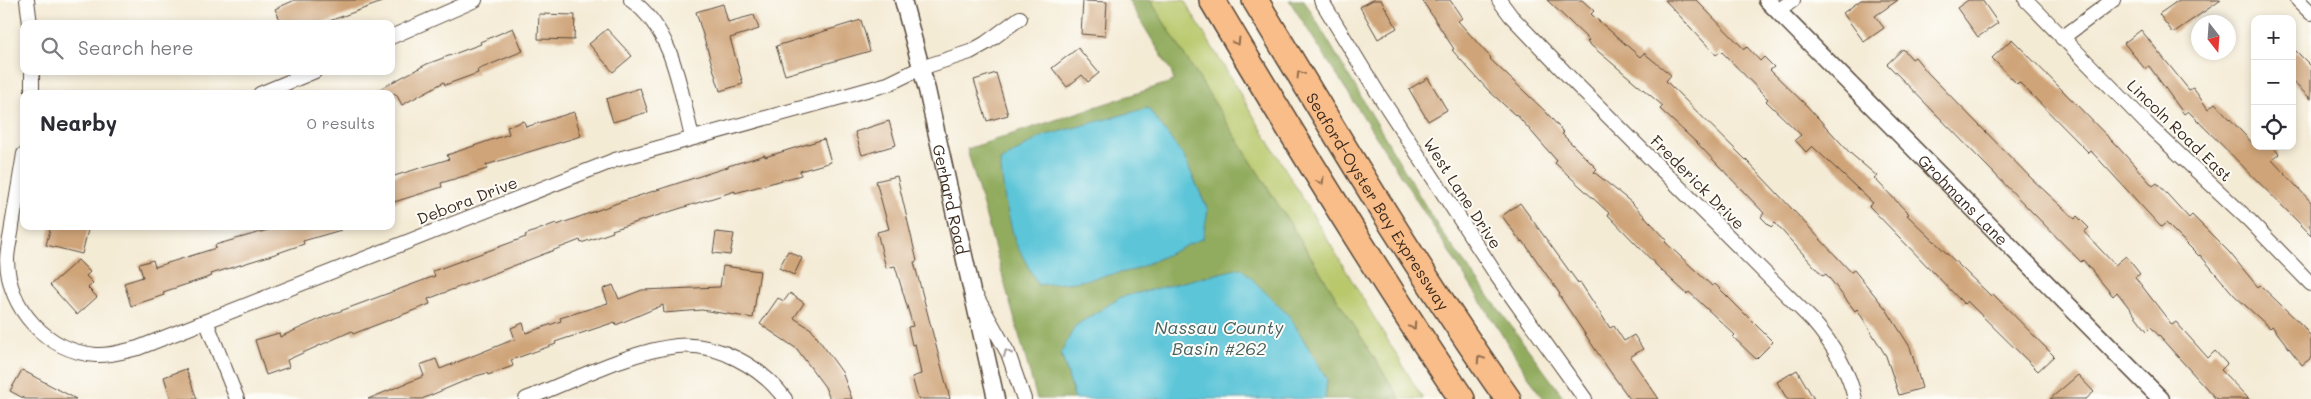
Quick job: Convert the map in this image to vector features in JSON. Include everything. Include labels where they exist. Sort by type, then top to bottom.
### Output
[{"type":"highway","points":[[1212,0],[1340,212],[1404,313],[1462,399]]},
{"type":"highway","name":"Seaford-Oyster Bay Expressway","points":[[1255,0],[1377,201],[1436,293],[1507,397]]},
{"type":"street","points":[[27,0],[30,20]]},
{"type":"street","points":[[395,35],[476,0]]},
{"type":"street","points":[[631,0],[654,23],[670,50],[692,137]]},
{"type":"street","name":"Gerhard Road","points":[[903,0],[973,289],[996,399]]},
{"type":"street","name":"West Lane Drive","points":[[1321,0],[1379,95],[1497,276],[1585,399]]},
{"type":"street","name":"Frederick Drive","points":[[1499,0],[1511,16],[1575,83],[1812,320],[1831,342],[1851,381],[1855,399]]},
{"type":"street","points":[[1772,5],[1793,0]]},
{"type":"street","name":"Lincoln Road East","points":[[2026,0],[2062,38],[2311,284]]},
{"type":"street","points":[[2062,38],[2113,0]]},
{"type":"street","points":[[2298,0],[2311,14]]},
{"type":"street","name":"Grohmans Lane","points":[[1772,5],[2161,399]]},
{"type":"street","name":"Debora Drive","points":[[20,178],[7,258],[9,277],[15,297],[24,314],[34,325],[53,340],[75,350],[96,354],[117,353],[138,348],[615,160],[692,137],[888,84],[921,68],[970,52],[986,43],[1020,18]]},
{"type":"street","points":[[32,75],[32,90]]},
{"type":"street","points":[[270,90],[305,75]]},
{"type":"street","points":[[973,289],[1008,353],[1024,399]]},
{"type":"street","points":[[206,321],[237,399]]},
{"type":"street","points":[[526,399],[627,359],[656,350],[679,346],[702,348],[731,356],[752,367],[777,388],[785,399]]},
{"type":"green space","points":[[1128,0],[1150,0],[1400,399],[1325,399],[1327,379],[1290,317],[1240,268],[1061,353],[1075,399],[1037,399],[967,149],[1174,81],[1171,71]]},
{"type":"green space","points":[[1150,0],[1184,0],[1423,399],[1400,399]]},
{"type":"green space","points":[[1289,0],[1304,0],[1438,227],[1565,399],[1543,399]]},
{"type":"water","points":[[1148,108],[1184,157],[1208,210],[1203,238],[1134,270],[1075,282],[1038,285],[1015,242],[1005,201],[1000,161],[1043,136]]},
{"type":"water","name":"Nassau County Basin #262","points":[[1241,268],[1290,317],[1327,379],[1325,399],[1075,399],[1061,353],[1075,326],[1121,297]]},
{"type":"building","points":[[295,0],[382,0],[382,2],[332,20],[280,20],[275,9]]},
{"type":"building","points":[[1373,0],[1381,0],[1397,28],[1378,39],[1360,7]]},
{"type":"building","points":[[1422,0],[1450,0],[1462,18],[1458,21],[1490,59],[1546,112],[1564,133],[1562,134],[1597,169],[1594,172],[1632,203],[1667,240],[1665,242],[1712,286],[1715,284],[1773,342],[1756,359],[1733,337],[1735,335],[1689,292],[1687,294],[1661,270],[1608,215],[1609,213],[1555,163],[1557,161],[1516,114],[1488,90],[1452,50],[1454,49]]},
{"type":"building","points":[[1547,0],[1582,0],[1594,11],[1591,14],[1640,57],[1644,53],[1671,75],[1666,81],[1748,162],[1851,272],[1854,270],[1886,309],[1910,347],[1922,388],[1899,395],[1886,356],[1857,309],[1855,311],[1826,274],[1823,276],[1775,223],[1771,227],[1761,217],[1764,213],[1698,144],[1660,109],[1663,106],[1587,42],[1589,40]]},
{"type":"building","points":[[1665,0],[1696,0],[1744,49],[1747,47],[1760,61],[1764,57],[1774,67],[1770,70],[1807,106],[1850,153],[1877,176],[1874,178],[1909,214],[1907,215],[1991,296],[1993,294],[2054,356],[2038,371],[1967,301],[1964,304],[1869,206],[1873,203],[1812,146],[1806,152],[1795,140],[1801,135],[1766,101],[1768,99],[1721,51],[1716,55]]},
{"type":"building","points":[[1861,0],[1898,0],[1875,16],[1884,28],[1864,42],[1843,13]]},
{"type":"building","points":[[1968,0],[1982,0],[1998,23],[1978,37],[1957,8]]},
{"type":"building","points":[[2179,0],[2221,0],[2199,15],[2191,15],[2191,21],[2173,33],[2159,14]]},
{"type":"building","points":[[1083,1],[1107,2],[1105,36],[1081,34]]},
{"type":"building","points":[[723,4],[728,22],[754,15],[759,29],[730,38],[743,84],[720,91],[696,12]]},
{"type":"building","points":[[539,14],[575,15],[574,40],[538,39]]},
{"type":"building","points":[[861,20],[870,51],[785,75],[776,46]]},
{"type":"building","points":[[513,28],[523,51],[477,70],[478,73],[445,85],[444,82],[402,105],[395,94],[395,90],[378,90],[427,64],[481,44],[480,42]]},
{"type":"building","points":[[607,29],[632,56],[613,72],[589,44]]},
{"type":"building","points":[[2141,30],[2189,90],[2193,88],[2208,109],[2215,103],[2251,142],[2251,150],[2276,150],[2279,154],[2272,160],[2311,202],[2311,235],[2188,111],[2184,114],[2149,66],[2145,69],[2124,43]]},
{"type":"building","points":[[2012,39],[2117,146],[2153,186],[2157,183],[2189,218],[2192,215],[2229,252],[2258,287],[2260,285],[2303,326],[2311,337],[2311,358],[2302,365],[2272,326],[2270,328],[2234,295],[2200,255],[2166,223],[2161,227],[2091,151],[2089,153],[2019,82],[2017,84],[1992,58]]},
{"type":"building","points":[[1078,48],[1099,73],[1088,82],[1082,75],[1067,87],[1052,68]]},
{"type":"building","points":[[1903,49],[1912,59],[1915,57],[1928,73],[2032,179],[2075,219],[2077,216],[2089,228],[2084,232],[2115,265],[2126,256],[2140,274],[2135,277],[2172,325],[2176,322],[2208,358],[2215,351],[2227,364],[2221,370],[2249,399],[2216,399],[2151,327],[2147,331],[2117,292],[2113,296],[2083,260],[2081,262],[1887,64]]},
{"type":"building","points":[[2296,51],[2311,66],[2311,99],[2296,85]]},
{"type":"building","points":[[996,73],[1008,115],[987,121],[974,80]]},
{"type":"building","points":[[1428,78],[1447,110],[1428,121],[1409,89]]},
{"type":"building","points":[[640,88],[648,112],[613,122],[606,99]]},
{"type":"building","points":[[574,112],[581,136],[486,165],[487,169],[441,183],[442,187],[395,202],[395,176],[449,159],[447,155],[509,134],[507,127],[524,121],[526,127]]},
{"type":"building","points":[[889,121],[896,145],[862,155],[855,132]]},
{"type":"building","points":[[824,139],[831,162],[800,171],[801,175],[735,193],[735,191],[612,230],[613,232],[581,243],[580,240],[428,299],[430,304],[353,334],[352,331],[287,360],[289,367],[266,375],[255,340],[279,333],[280,337],[327,316],[435,276],[433,271],[526,237],[525,235],[556,223],[557,225],[728,166]]},
{"type":"building","points":[[897,176],[917,261],[914,262],[950,399],[918,399],[912,377],[921,374],[915,344],[912,345],[908,327],[913,326],[895,266],[886,268],[877,232],[889,229],[876,181]]},
{"type":"building","points":[[1520,203],[1578,283],[1580,282],[1610,328],[1614,326],[1624,341],[1634,335],[1643,349],[1630,357],[1659,399],[1630,399],[1609,370],[1560,294],[1523,241],[1521,242],[1502,216]]},
{"type":"building","points":[[50,230],[88,230],[82,254],[46,245]]},
{"type":"building","points":[[268,230],[341,230],[303,241],[304,244],[211,274],[212,276],[163,292],[164,295],[131,306],[124,283],[143,277],[139,264],[153,260],[155,267],[216,248],[215,245]]},
{"type":"building","points":[[716,232],[734,234],[730,255],[713,253]]},
{"type":"building","points":[[788,251],[802,258],[794,275],[779,268]]},
{"type":"building","points":[[78,260],[90,272],[86,276],[93,283],[88,288],[97,297],[77,315],[50,285]]},
{"type":"building","points":[[723,266],[760,271],[753,318],[702,310],[664,313],[663,305],[616,325],[615,322],[555,342],[556,344],[511,360],[513,366],[488,375],[487,373],[476,376],[422,399],[368,399],[424,376],[420,365],[436,359],[440,369],[515,339],[511,328],[523,323],[526,333],[561,321],[560,318],[608,303],[603,289],[613,285],[619,299],[642,290],[720,287]]},
{"type":"building","points":[[790,293],[804,303],[794,318],[811,329],[842,372],[852,399],[830,399],[825,387],[797,349],[760,324],[778,298],[784,301]]},
{"type":"building","points":[[186,369],[197,399],[171,399],[164,377]]},
{"type":"building","points":[[22,370],[76,399],[25,399],[10,391]]},
{"type":"building","points":[[1797,370],[1814,399],[1787,399],[1777,382]]},
{"type":"building","points":[[2078,375],[2094,392],[2086,399],[2050,399]]}]
